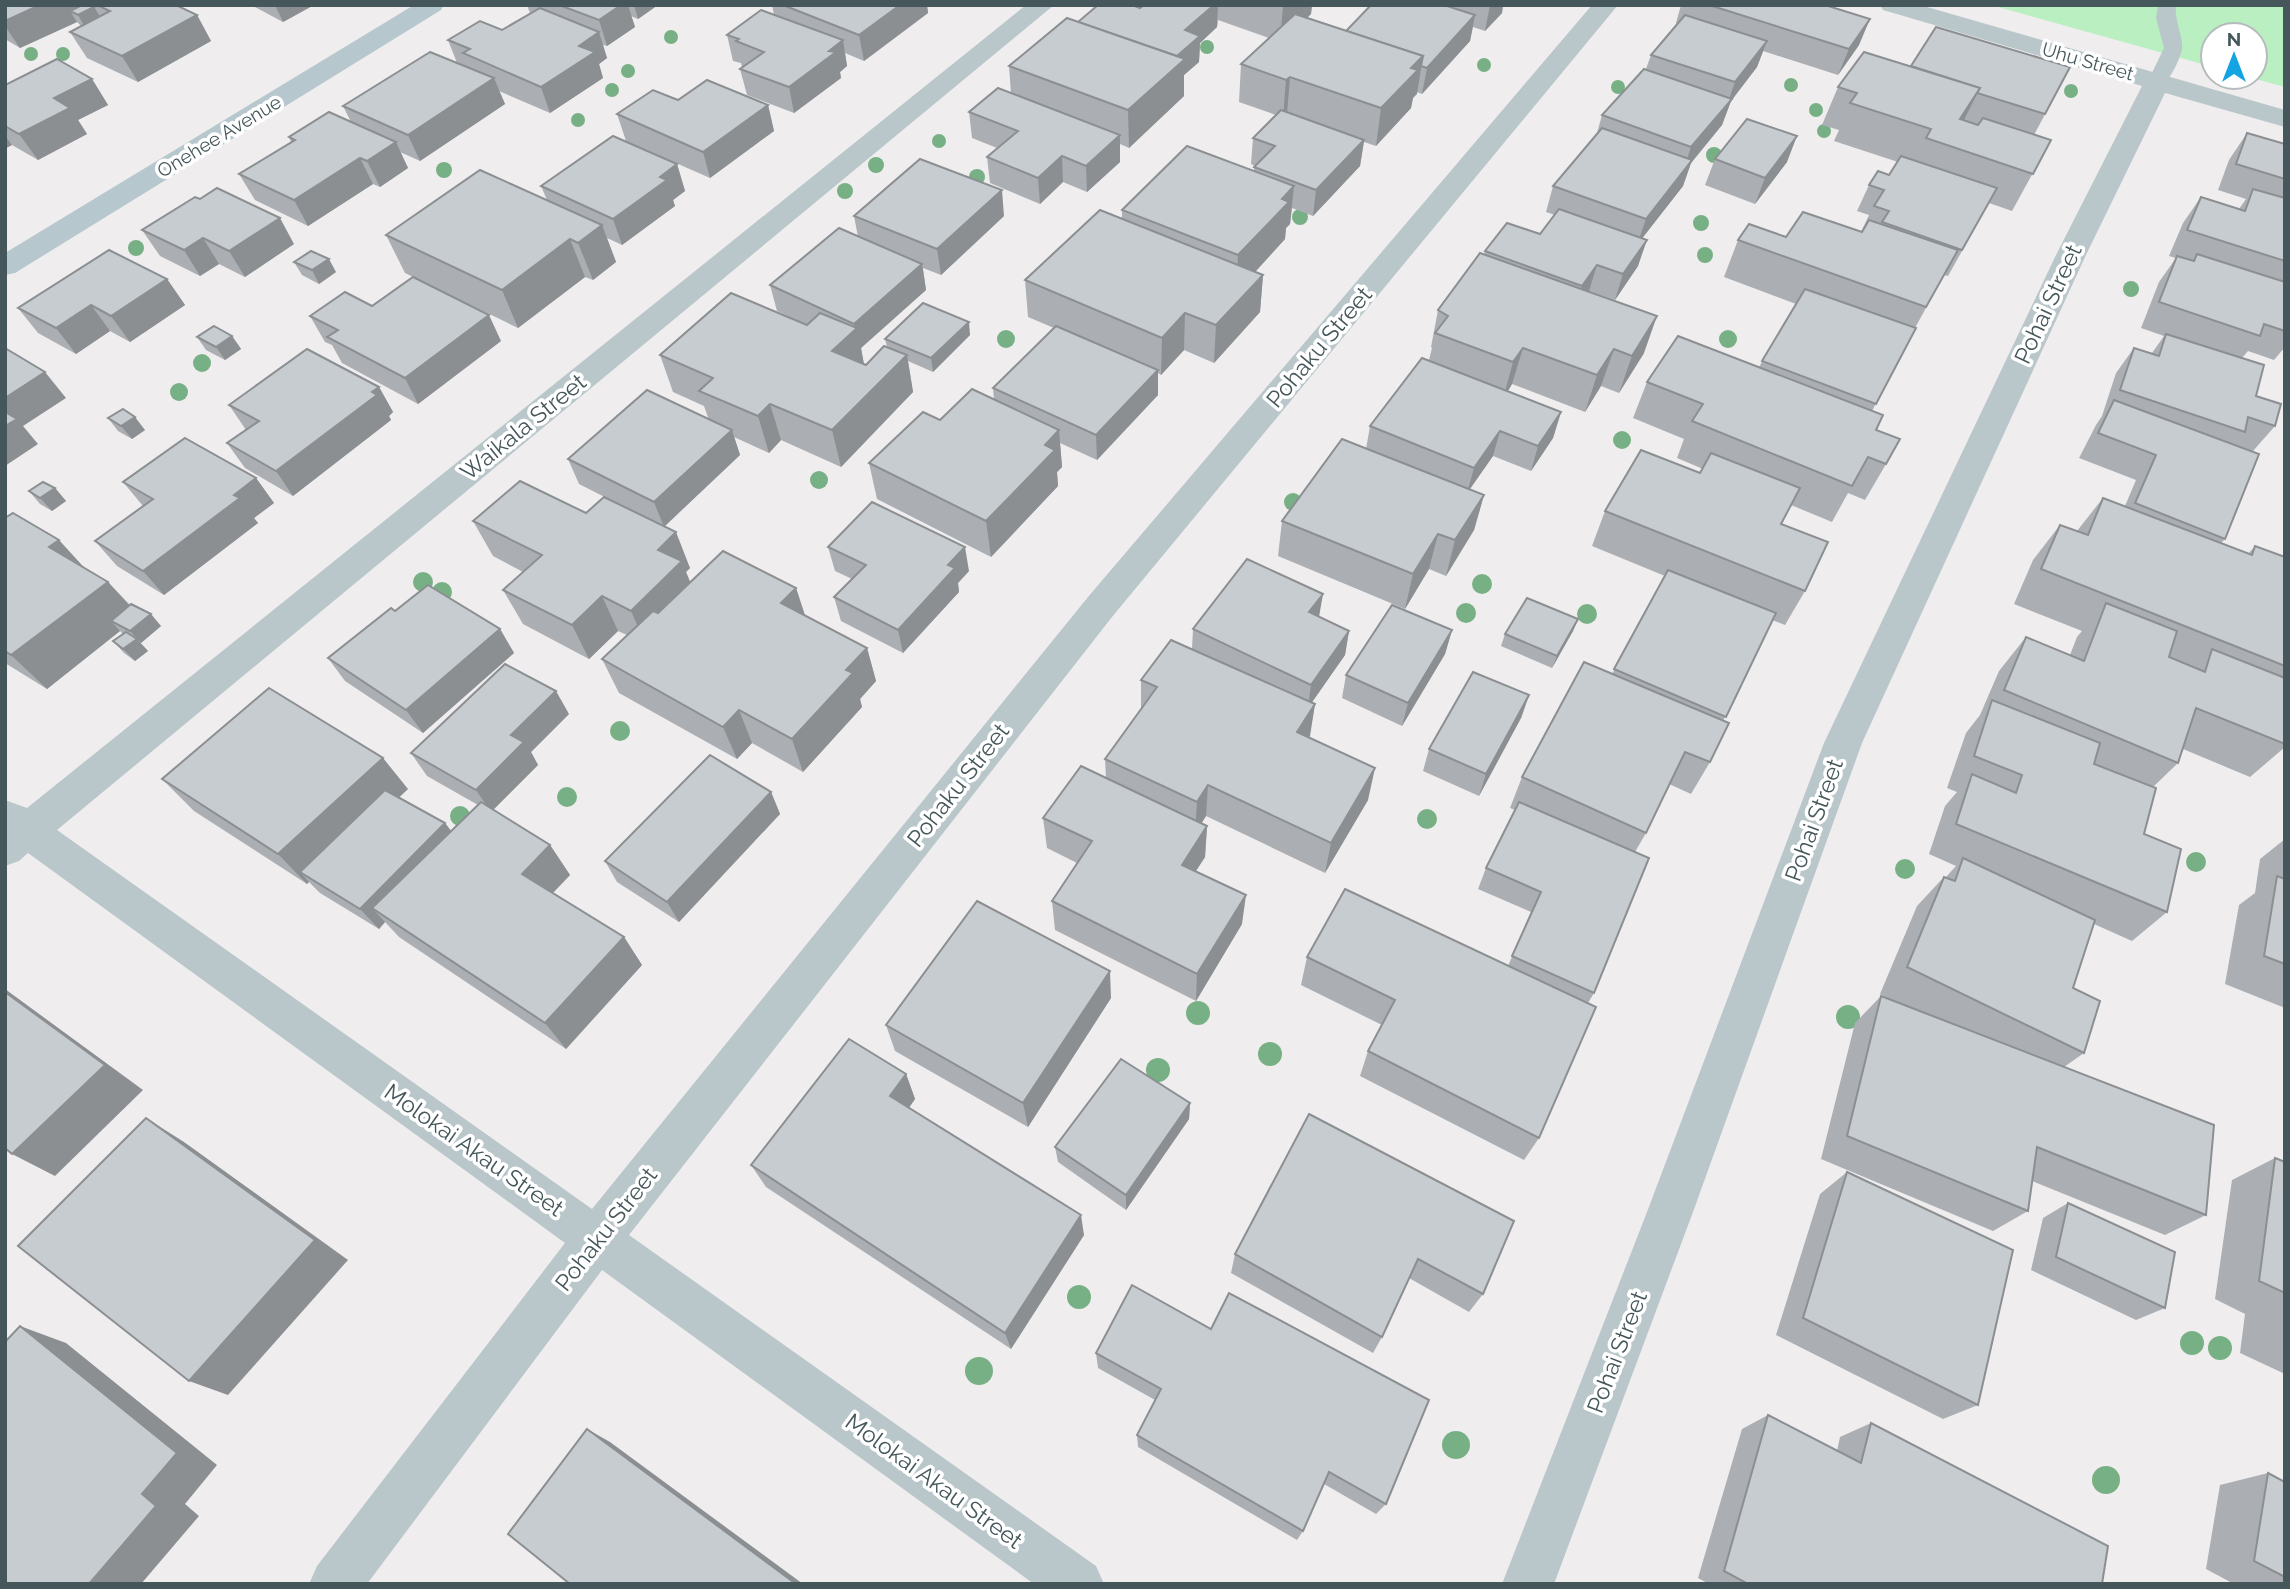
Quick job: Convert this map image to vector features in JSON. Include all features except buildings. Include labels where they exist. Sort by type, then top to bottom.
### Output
[{"type":"street","name":"Onehee Avenue","points":[[5,266],[432,5]]},
{"type":"street","name":"Waikala Street","points":[[12,832],[1042,5]]},
{"type":"street","name":"Pohaku Street","points":[[335,1584],[598,1238],[1100,607],[1606,5]]},
{"type":"street","name":"Uhu Street","points":[[1892,5],[2285,119]]},
{"type":"street","name":"Pohai Street","points":[[1528,1584],[1675,1199],[1843,743],[2064,269],[2158,81]]},
{"type":"street","name":"Molokai Akau Street","points":[[12,832],[598,1238],[1077,1584]]},
{"type":"lane","points":[[2158,81],[2173,48],[2165,18],[2167,5]]},
{"type":"green space","points":[[1991,5],[2285,5],[2285,87],[2269,83],[2269,21],[2199,21],[2199,63]]}]
